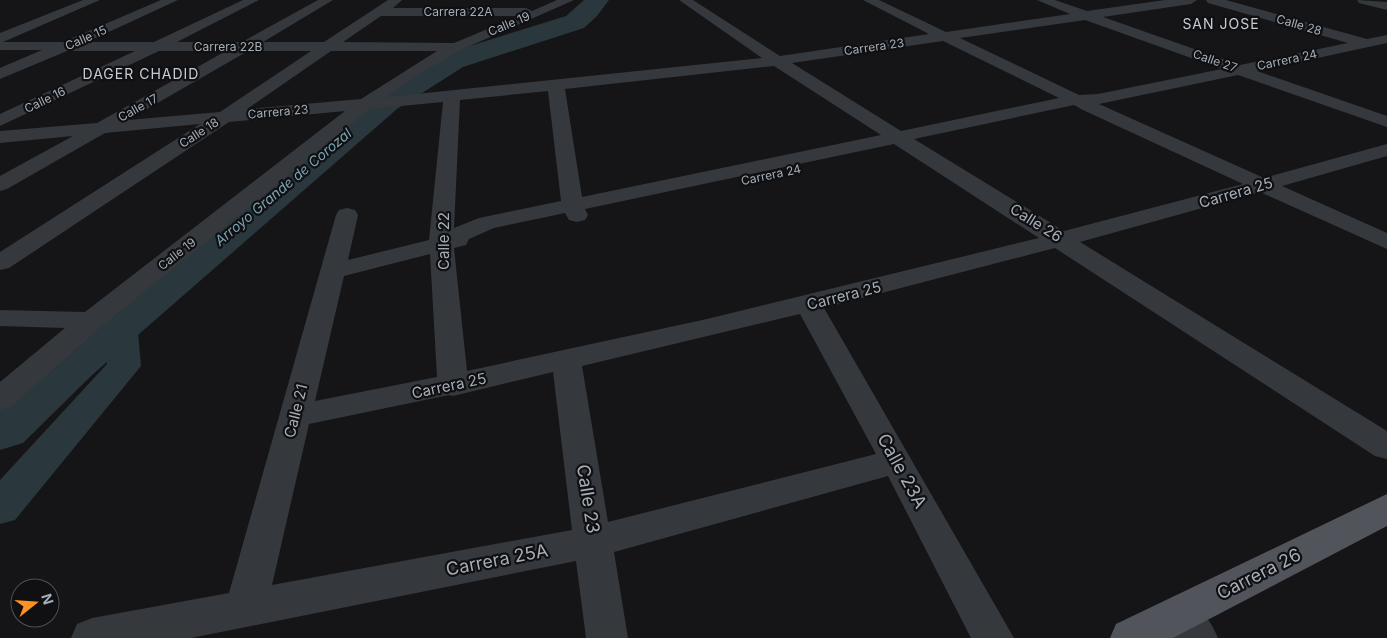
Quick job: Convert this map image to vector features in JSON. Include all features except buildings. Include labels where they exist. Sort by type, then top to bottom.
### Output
[{"type":"main road","name":"Carrera 26","points":[[1131,638],[1188,626],[1387,509]]},
{"type":"street","points":[[0,38],[94,0]]},
{"type":"street","name":"Calle 15","points":[[0,74],[172,0]]},
{"type":"street","name":"Calle 16","points":[[0,121],[253,0]]},
{"type":"street","name":"Calle 17","points":[[0,184],[327,0]]},
{"type":"street","name":"Calle 18","points":[[0,263],[224,117],[396,0]]},
{"type":"street","name":"Calle 19","points":[[0,399],[91,322],[412,72],[456,47],[568,0]]},
{"type":"street","name":"Calle 26","points":[[685,0],[777,61],[1387,447]]},
{"type":"street","points":[[869,0],[1087,101],[1263,186],[1387,242]]},
{"type":"street","name":"Calle 27","points":[[1043,0],[1387,122]]},
{"type":"street","name":"Carrera 23","points":[[0,137],[99,130],[556,86],[777,61],[1191,0]]},
{"type":"street","name":"Calle 28","points":[[1212,0],[1387,50]]},
{"type":"street","points":[[1363,0],[1387,6]]},
{"type":"street","name":"Carrera 22A","points":[[379,12],[538,12]]},
{"type":"street","name":"Carrera 24","points":[[332,272],[441,242],[575,209],[1387,39]]},
{"type":"street","name":"Carrera 22B","points":[[0,46],[456,47]]},
{"type":"street","points":[[556,86],[575,209]]},
{"type":"street","name":"Calle 22","points":[[452,96],[441,242],[452,386]]},
{"type":"street","name":"Carrera 25","points":[[295,416],[452,386],[809,305],[1064,241],[1387,150]]},
{"type":"street","name":"Calle 21","points":[[246,607],[347,215]]},
{"type":"street","name":"Calle 23A","points":[[809,305],[897,461],[993,638]]},
{"type":"street","points":[[0,318],[91,322]]},
{"type":"street","name":"Calle 23","points":[[566,361],[607,638]]},
{"type":"street","name":"Carrera 25A","points":[[92,638],[246,607],[594,542],[897,461]]},
{"type":"waterway","name":"Arroyo Grande de Corozal","points":[[0,427],[71,363],[385,102],[452,61],[575,22],[597,0]]},
{"type":"waterway","points":[[0,508],[124,366],[121,321]]},
{"type":"district","name":"SAN JOSE","points":[[1221,24]]},
{"type":"district","name":"DAGER CHADID","points":[[141,74]]}]
